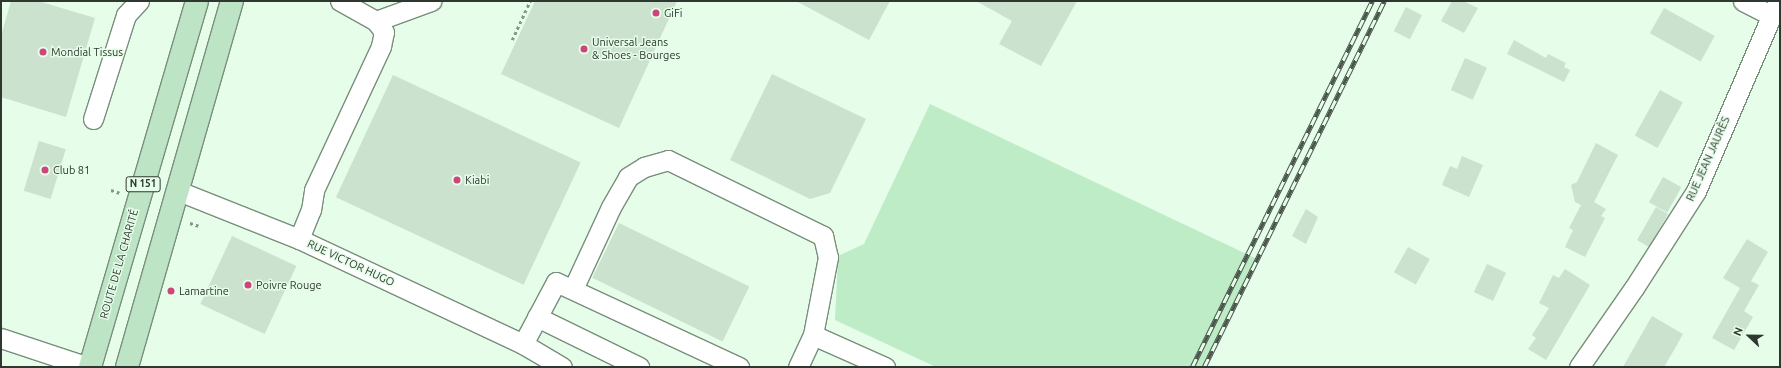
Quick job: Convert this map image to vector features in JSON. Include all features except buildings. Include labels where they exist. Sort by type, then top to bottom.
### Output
[{"type":"main road","name":"ROUTE DE LA CHARITÉ","points":[[89,367],[197,1]]},
{"type":"main road","name":"N 151","points":[[132,363],[176,190],[232,1]]},
{"type":"street","points":[[93,119],[126,15],[139,1]]},
{"type":"street","points":[[299,239],[311,210],[314,190],[381,46],[384,32],[376,21],[340,1]]},
{"type":"street","points":[[376,21],[431,1]]},
{"type":"street","points":[[1743,1],[1774,8]]},
{"type":"street","name":"RUE JEAN JAURÈS","points":[[1579,367],[1634,288],[1696,191],[1774,8]]},
{"type":"street","points":[[573,289],[611,207],[628,177],[644,167],[668,160],[823,236],[828,257],[813,335],[798,367]]},
{"type":"street","name":"RUE VICTOR HUGO","points":[[176,190],[299,239],[524,344],[562,367]]},
{"type":"street","points":[[524,344],[556,282],[739,367]]},
{"type":"street","points":[[537,317],[639,367]]},
{"type":"street","points":[[813,335],[885,367]]},
{"type":"street","points":[[1,338],[89,367]]},
{"type":"path","points":[[512,40],[530,1]]},
{"type":"green space","points":[[930,104],[1257,259],[1204,367],[936,367],[835,320],[838,256],[864,244]]},
{"type":"railway","points":[[1192,367],[1372,1]]},
{"type":"railway","points":[[1204,367],[1384,1]]},
{"type":"place","name":"GiFi","points":[[656,13]]},
{"type":"place","name":"Universal Jeans & Shoes - Bourges","points":[[584,49]]},
{"type":"place","name":"Mondial Tissus","points":[[43,52]]},
{"type":"place","name":"Club 81","points":[[45,170]]},
{"type":"place","name":"Kiabi","points":[[457,180]]},
{"type":"place","name":"Poivre Rouge","points":[[248,285]]},
{"type":"place","name":"Lamartine","points":[[171,291]]}]
